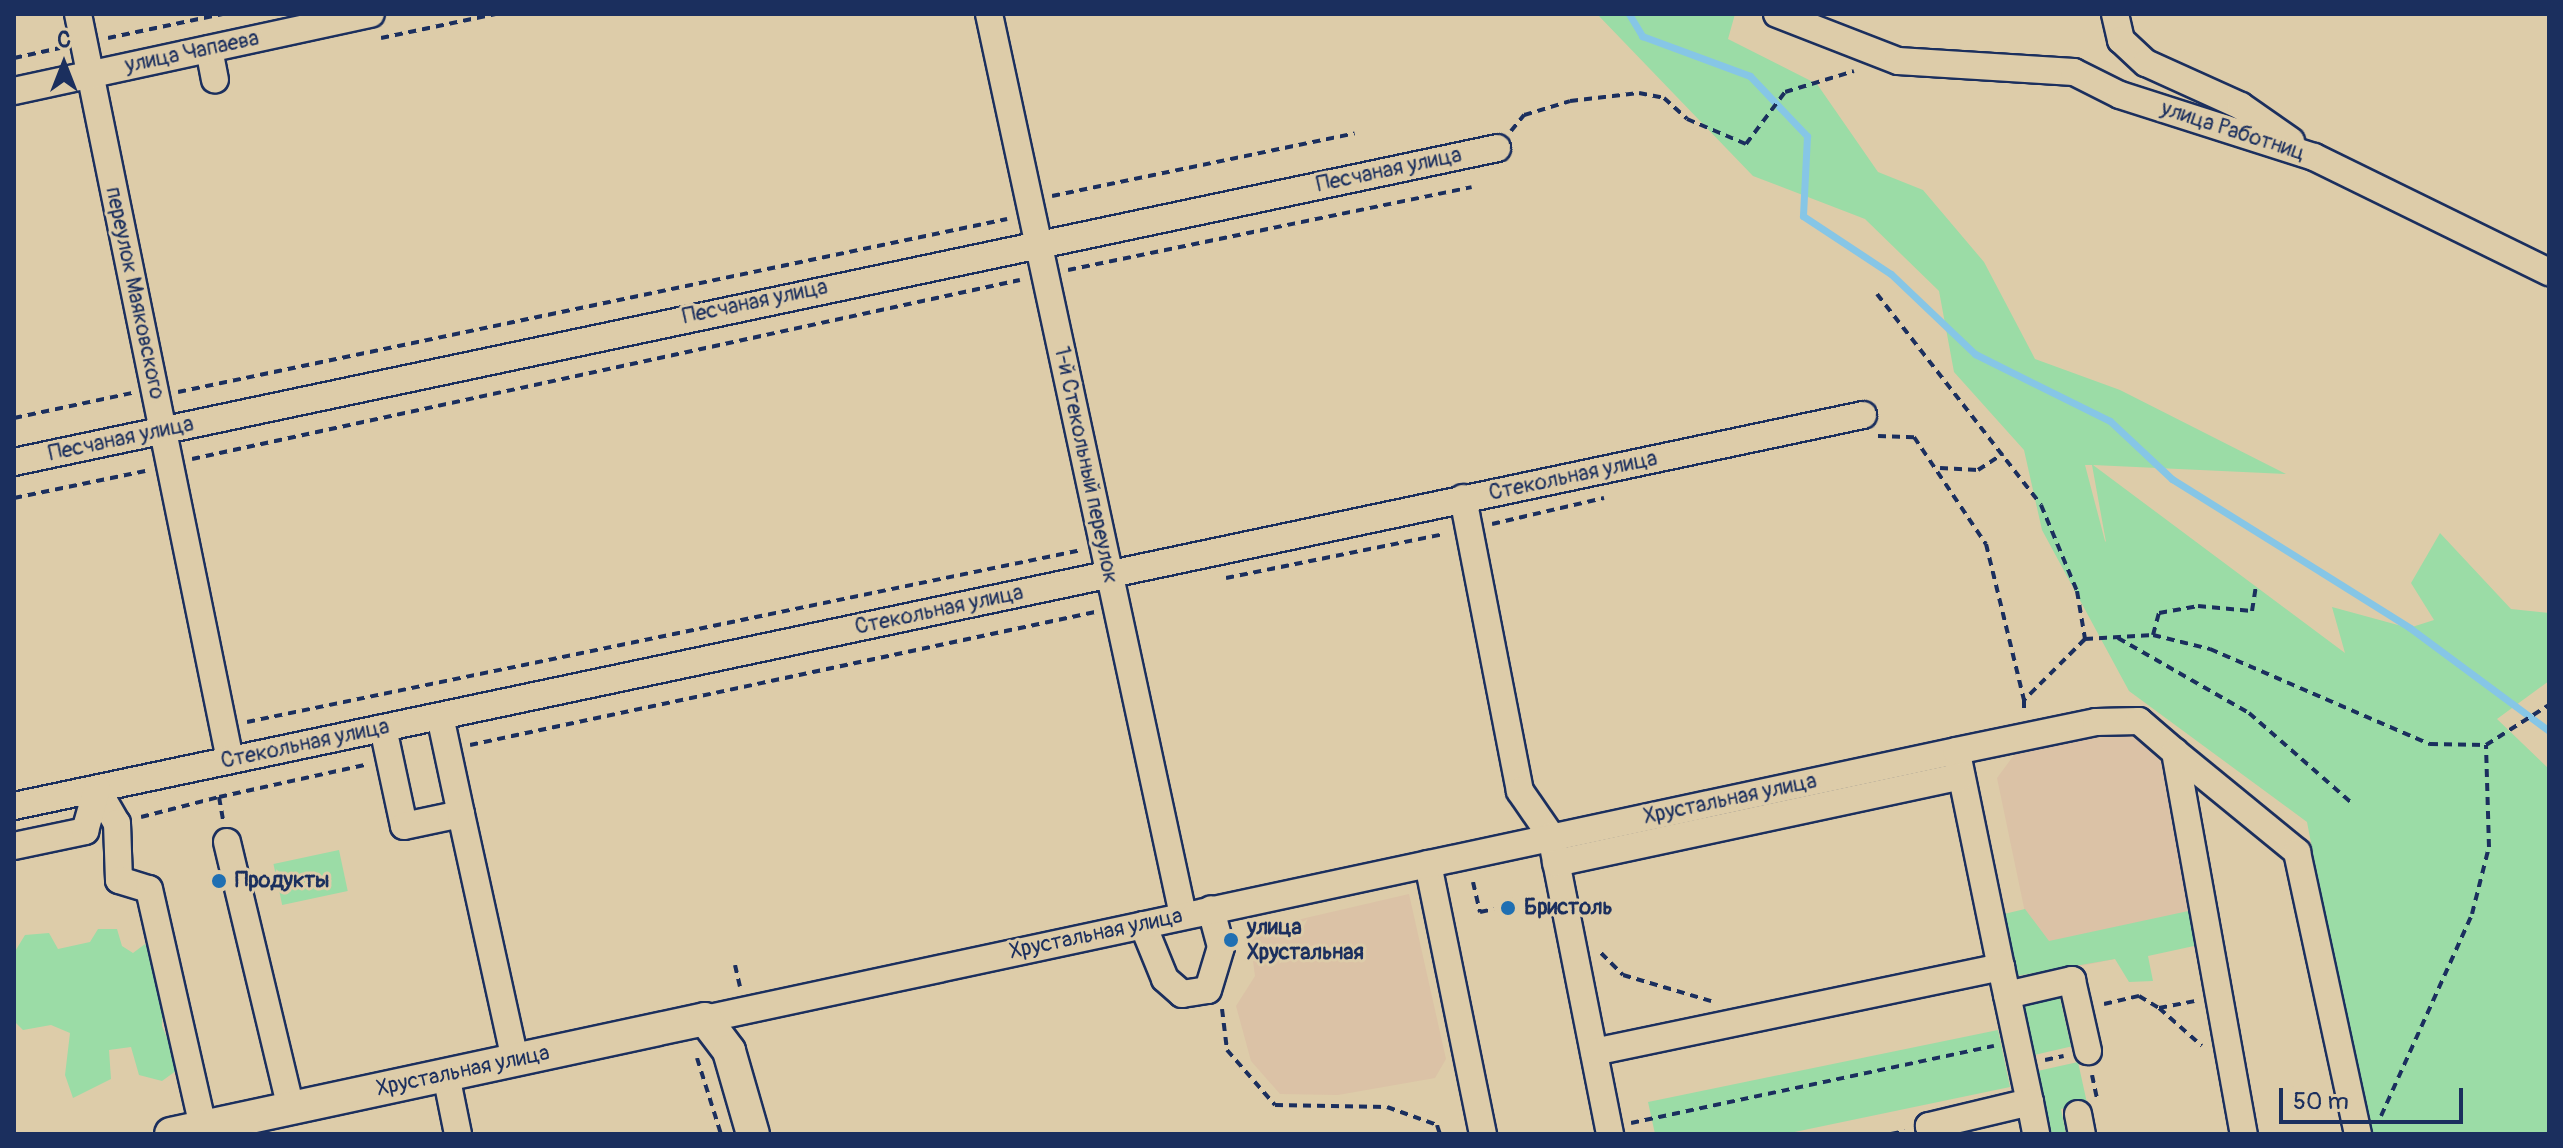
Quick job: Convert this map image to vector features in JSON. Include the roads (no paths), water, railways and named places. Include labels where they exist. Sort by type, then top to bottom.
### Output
[{"type":"main road","name":"Хрустальная улица","points":[[171,1134],[515,1060],[698,1032]]},
{"type":"main road","points":[[698,1032],[729,1051],[753,1134]]},
{"type":"street","name":"переулок Маяковского","points":[[78,14],[146,394],[163,430],[230,760]]},
{"type":"street","name":"улица Чапаева","points":[[14,91],[371,14]]},
{"type":"street","name":"1-й Стекольный переулок","points":[[989,14],[1183,915]]},
{"type":"street","name":"улица Работниц","points":[[1777,14],[1898,61],[2074,72],[2120,95],[2314,157],[2549,272]]},
{"type":"street","points":[[2115,14],[2121,40],[2146,63],[2241,106],[2314,157]]},
{"type":"street","points":[[209,49],[215,79]]},
{"type":"street","name":"Песчаная улица","points":[[14,462],[1036,235],[1497,148]]},
{"type":"street","name":"Стекольная улица","points":[[14,806],[383,728],[443,727],[1109,574],[1863,415]]},
{"type":"street","points":[[1463,498],[1520,791],[1551,836],[1609,1131]]},
{"type":"street","name":"Хрустальная улица","points":[[698,1032],[1183,915],[1551,836],[1959,763],[2022,738],[2139,721],[2297,852],[2369,1128]]},
{"type":"street","points":[[443,727],[515,1060]]},
{"type":"street","points":[[383,728],[404,826],[461,814]]},
{"type":"street","points":[[2175,752],[2244,1134]]},
{"type":"street","points":[[1556,863],[1959,763],[2036,1134]]},
{"type":"street","points":[[97,789],[117,823],[119,880],[149,889],[203,1127]]},
{"type":"street","points":[[14,846],[85,831],[97,789]]},
{"type":"street","points":[[227,842],[291,1108]]},
{"type":"street","points":[[1428,864],[1483,1134]]},
{"type":"street","points":[[1143,925],[1165,979],[1182,994],[1208,990],[1216,979],[1221,947],[1211,909]]},
{"type":"street","points":[[1594,1052],[2001,967]]},
{"type":"street","points":[[2007,995],[2072,980],[2088,1051]]},
{"type":"street","points":[[446,1075],[458,1134]]},
{"type":"street","points":[[1931,1134],[1929,1126],[2030,1102]]},
{"type":"waterway","points":[[1629,14],[1642,36],[1750,76],[1807,136],[1803,216],[1891,274],[1975,354],[2110,421],[2172,479],[2410,628],[2549,731]]},
{"type":"place","name":"Продукты","points":[[219,881]]},
{"type":"place","name":"Бристоль","points":[[1508,908]]},
{"type":"place","name":"улица Хрустальная","points":[[1231,940]]}]
